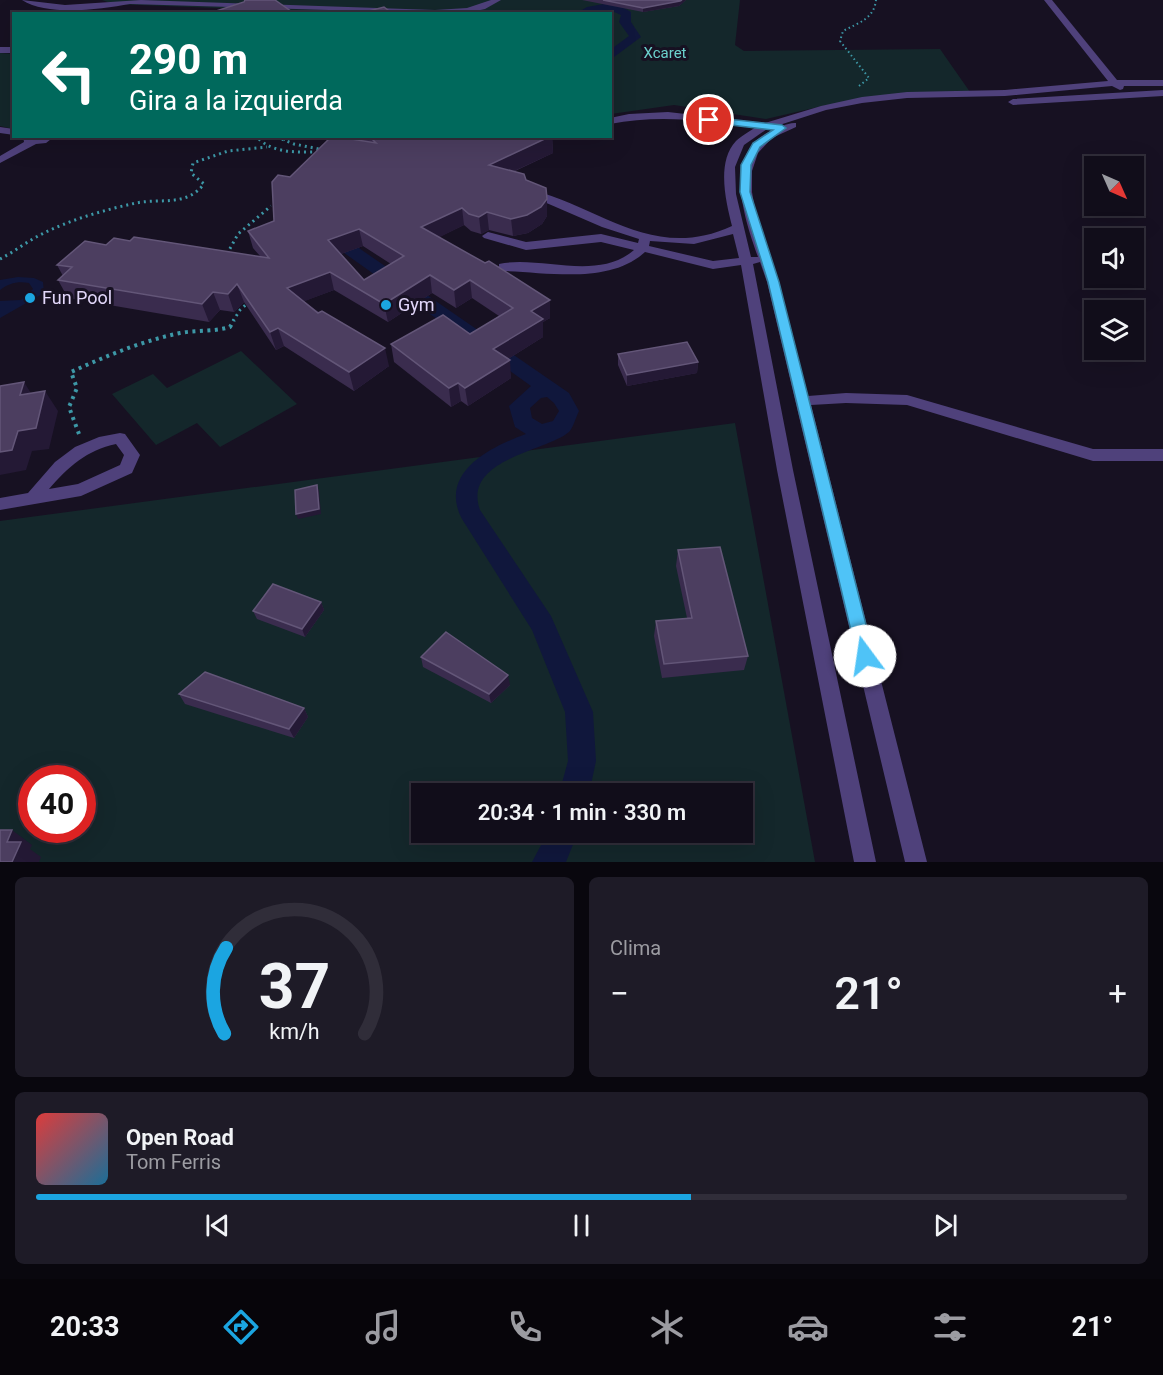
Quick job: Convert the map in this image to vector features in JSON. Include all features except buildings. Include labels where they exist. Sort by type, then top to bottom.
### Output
[{"type":"street","points":[[26,0],[57,8],[97,8],[129,1],[463,12],[483,8],[497,0]]},
{"type":"street","points":[[1048,0],[1114,83],[1133,94]]},
{"type":"street","points":[[865,862],[785,470],[746,261],[730,194],[730,166],[739,144],[764,126],[824,108],[862,100],[907,95],[1005,93],[1114,83],[1163,82]]},
{"type":"street","points":[[612,120],[625,116],[656,116],[782,128],[871,108],[925,104],[1061,101],[1163,93]]},
{"type":"street","points":[[782,128],[757,145],[746,165],[745,192],[766,260],[802,401],[916,862]]},
{"type":"street","points":[[0,160],[30,139],[42,141],[47,138]]},
{"type":"street","points":[[532,193],[554,200],[644,242],[713,265],[766,260]]},
{"type":"street","points":[[488,236],[526,246],[601,238],[644,242],[704,241],[722,237],[738,227]]},
{"type":"street","points":[[503,267],[599,268],[621,264],[644,242]]},
{"type":"street","points":[[802,401],[846,398],[907,400],[1093,455],[1163,455]]},
{"type":"street","points":[[0,504],[81,490],[126,469],[132,455],[120,438],[78,450],[52,475],[33,498]]},
{"type":"path","points":[[853,87],[861,85],[869,78],[840,41],[843,31],[870,17],[876,8],[876,0]]},
{"type":"path","points":[[258,138],[267,147]]},
{"type":"path","points":[[0,259],[48,232],[136,203],[188,199],[199,193],[204,184],[191,173],[193,163],[228,151],[267,147],[300,152],[327,151],[313,146],[294,144],[280,138]]},
{"type":"path","points":[[337,142],[350,138]]},
{"type":"path","points":[[313,146],[327,144]]},
{"type":"path","points":[[235,256],[226,254],[235,235],[252,225],[271,206]]},
{"type":"path","points":[[78,450],[79,433],[69,407],[77,388],[71,372],[114,352],[158,337],[185,332],[216,332],[230,327],[240,310],[252,299]]},
{"type":"green space","name":"Xcaret","points":[[102,0],[740,0],[735,45],[744,51],[940,49],[970,92],[827,105],[766,119],[674,105],[612,114],[612,12],[321,12],[113,4]]},
{"type":"green space","points":[[0,53],[12,54],[12,129],[0,126]]},
{"type":"green space","points":[[241,351],[297,404],[220,447],[197,423],[156,445],[112,394],[153,374],[167,388]]},
{"type":"green space","points":[[735,423],[815,862],[0,862],[0,521]]},
{"type":"water","name":"Fun Pool","points":[[18,277],[34,278],[43,282],[44,293],[0,318],[0,301],[21,300],[33,289],[29,283],[21,282],[10,284],[0,290],[0,280]]},
{"type":"waterway","points":[[584,12],[610,7],[627,14],[625,22],[635,37],[612,54]]},
{"type":"waterway","points":[[331,232],[332,237],[562,398],[569,411],[561,427],[540,432],[522,422],[519,406],[536,391],[550,390]]},
{"type":"waterway","points":[[554,431],[514,447],[488,461],[470,482],[466,500],[470,513],[542,624],[579,712],[582,761],[577,783]]},
{"type":"waterway","points":[[548,862],[560,843]]},
{"type":"place","name":"Fun Pool","points":[[30,298]]},
{"type":"place","name":"Gym","points":[[386,305]]},
{"type":"route","points":[[709,120],[782,128],[757,145],[746,165],[745,192],[773,282],[865,656]]}]
